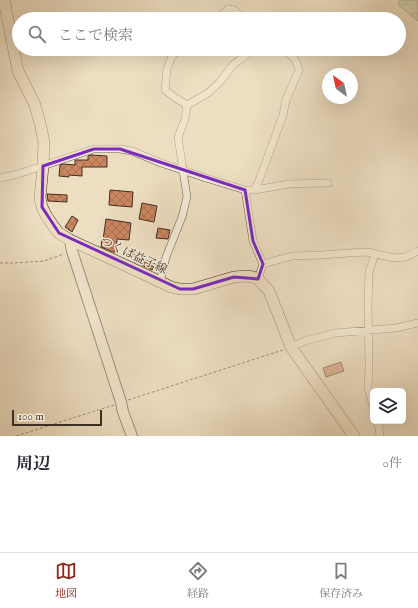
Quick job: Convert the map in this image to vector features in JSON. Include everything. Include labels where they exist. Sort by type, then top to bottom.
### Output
[{"type":"main road","name":"つくば益子線","points":[[4,0],[12,41]]},
{"type":"main road","name":"つくば益子線","points":[[15,56],[18,71],[35,105],[44,143],[40,198],[42,208],[54,227],[71,246],[129,267],[171,287],[180,289],[193,289],[234,277],[247,276],[258,279]]},
{"type":"main road","points":[[258,279],[269,291],[291,347],[354,436]]},
{"type":"street","points":[[225,12],[228,9],[236,12]]},
{"type":"street","points":[[172,56],[167,69],[165,90],[187,105]]},
{"type":"street","points":[[187,105],[219,83],[233,65],[245,56]]},
{"type":"street","points":[[255,190],[283,115],[286,100],[299,70],[292,56]]},
{"type":"street","points":[[160,282],[166,257],[182,217],[187,197],[178,137],[185,119],[187,105]]},
{"type":"street","points":[[0,178],[18,174],[94,149],[120,149],[132,151],[161,163],[244,190],[255,190],[288,184],[328,183]]},
{"type":"street","points":[[244,190],[254,241],[262,264],[258,279]]},
{"type":"street","points":[[71,246],[123,412],[132,436]]},
{"type":"street","points":[[262,264],[292,256],[367,252],[395,258],[406,257],[418,251]]},
{"type":"street","points":[[370,395],[368,388],[369,272],[375,254]]},
{"type":"street","points":[[291,347],[305,341],[335,333],[396,328],[418,323]]},
{"type":"street","points":[[378,424],[380,436]]},
{"type":"path","points":[[0,263],[44,261],[71,246]]},
{"type":"path","points":[[16,436],[291,347]]},
{"type":"highlighted area","points":[[94,149],[120,149],[245,190],[253,241],[263,264],[258,279],[234,277],[193,289],[180,289],[59,233],[42,207],[43,166]]},
{"type":"green space","points":[[400,0],[418,0],[418,21],[398,5]]},
{"type":"building","points":[[88,156],[107,156],[107,167],[82,167],[82,176],[59,176],[60,165],[75,165],[75,160],[88,160]]},
{"type":"building","points":[[110,190],[133,192],[132,207],[109,205]]},
{"type":"building","points":[[47,194],[67,195],[67,202],[48,201]]},
{"type":"building","points":[[142,203],[157,206],[154,222],[139,219]]},
{"type":"building","points":[[72,216],[78,220],[72,232],[65,227]]},
{"type":"building","points":[[106,219],[131,223],[129,240],[117,239],[116,252],[101,247]]},
{"type":"building","points":[[158,228],[170,230],[168,239],[156,238]]},
{"type":"building","points":[[126,249],[145,256],[143,261],[154,267],[152,270],[133,261],[135,257],[125,255]]},
{"type":"building","points":[[341,362],[344,371],[326,377],[323,368]]}]
